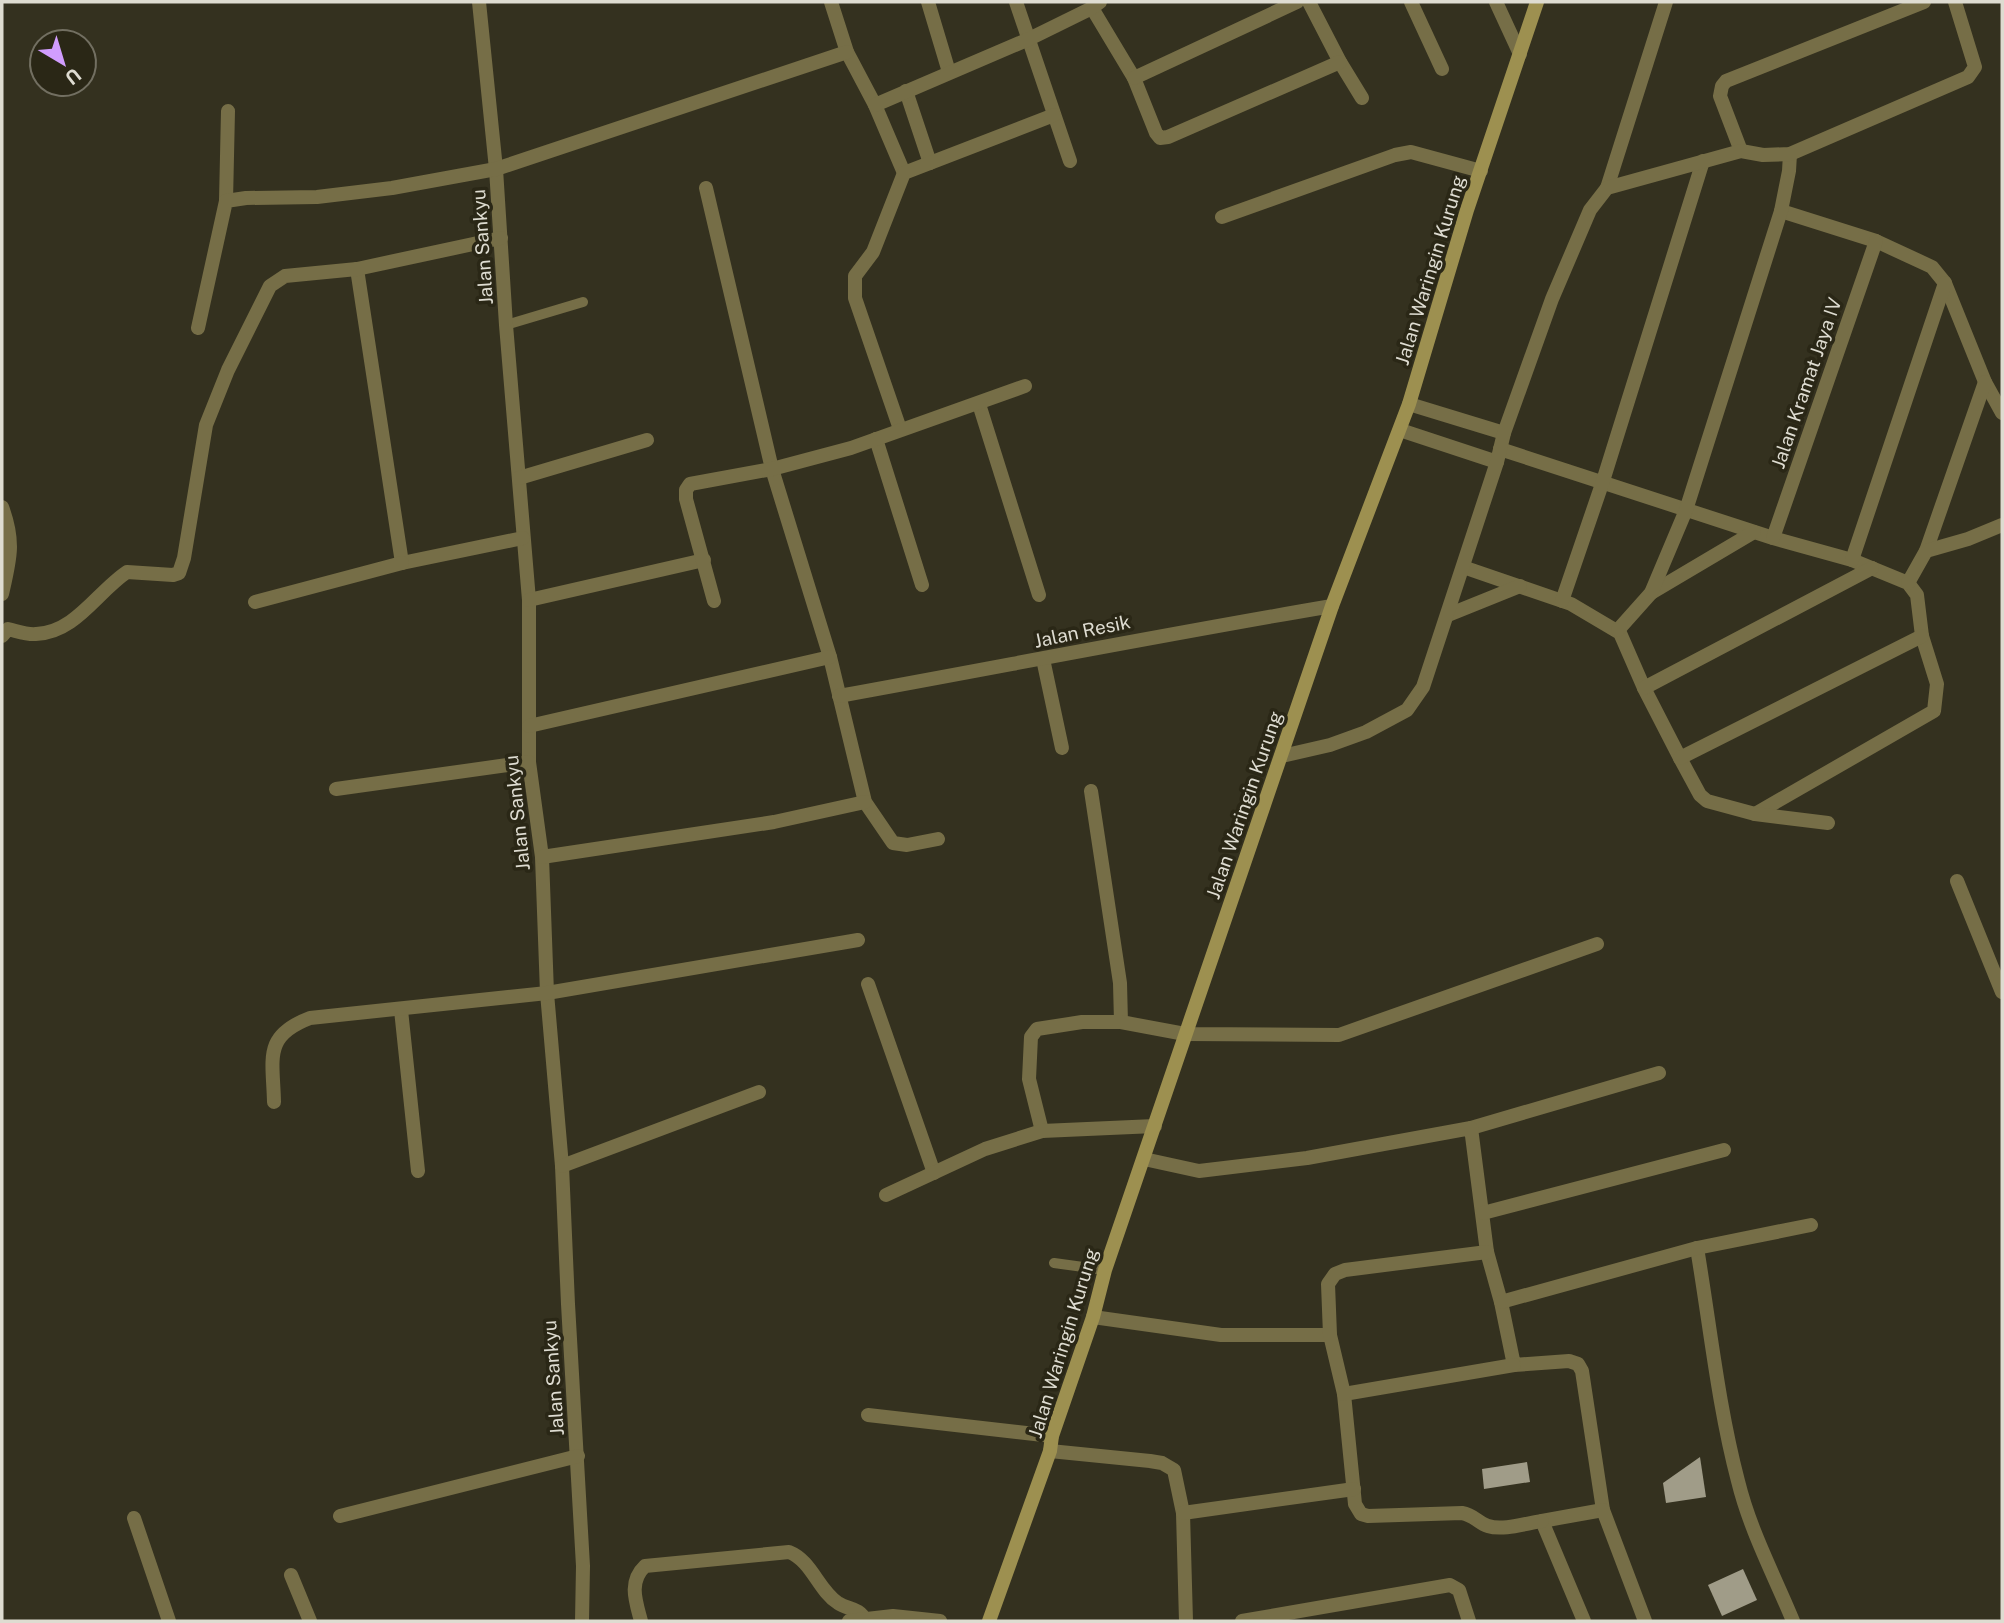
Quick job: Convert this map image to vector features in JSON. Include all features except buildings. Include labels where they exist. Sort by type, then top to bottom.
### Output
[{"type":"street","name":"Jalan Sankyu","points":[[479,2],[496,169],[529,600],[529,762],[542,856],[547,993],[562,1166],[583,1566],[582,1621]]},
{"type":"street","points":[[831,2],[847,52],[875,105],[904,173],[873,252],[855,276],[855,298],[900,429]]},
{"type":"street","points":[[928,2],[950,72]]},
{"type":"street","points":[[1016,2],[1070,161]]},
{"type":"street","points":[[1134,78],[1297,2]]},
{"type":"street","points":[[1309,2],[1362,98]]},
{"type":"street","points":[[1411,2],[1442,69]]},
{"type":"street","points":[[1496,2],[1520,54]]},
{"type":"street","name":"Jalan Waringin Kurung","points":[[989,1621],[1050,1451],[1052,1436],[1093,1317],[1105,1270],[1332,606],[1409,404],[1480,171],[1538,2]]},
{"type":"street","points":[[1282,756],[1366,732],[1407,710],[1423,687],[1499,456],[1504,433],[1552,299],[1590,210],[1607,188],[1666,2]]},
{"type":"street","points":[[1741,151],[1720,96],[1726,81],[1924,2]]},
{"type":"street","points":[[1607,188],[1741,151],[1763,155],[1790,154],[1968,76],[1975,67],[1955,2]]},
{"type":"street","points":[[875,105],[1029,39],[1096,5],[1134,78],[1160,138],[1168,137],[1340,62]]},
{"type":"street","points":[[226,201],[262,197],[317,197],[496,169],[847,52]]},
{"type":"street","points":[[906,91],[930,163]]},
{"type":"street","points":[[198,328],[226,201],[228,111]]},
{"type":"street","points":[[904,173],[1054,115]]},
{"type":"street","points":[[1222,217],[1395,155],[1411,152],[1480,171]]},
{"type":"street","points":[[1651,593],[1686,510],[1780,211],[1790,154]]},
{"type":"street","points":[[1562,601],[1603,481],[1703,160]]},
{"type":"street","points":[[706,188],[772,469],[830,657],[865,802],[893,843],[907,845],[938,839]]},
{"type":"street","points":[[1780,211],[1876,241],[1932,267],[1945,283],[1986,382],[2002,413]]},
{"type":"street","points":[[4,629],[34,635],[52,632],[70,623],[127,572],[178,573],[184,558],[206,425],[228,370],[270,286],[285,276],[357,269],[501,238]]},
{"type":"street","name":"Jalan Kramat Jaya IV","points":[[1773,538],[1876,241]]},
{"type":"street","points":[[357,269],[402,563]]},
{"type":"street","points":[[1852,560],[1945,283]]},
{"type":"street","points":[[1908,583],[1926,551],[1986,382]]},
{"type":"street","points":[[714,601],[685,499],[687,487],[772,469],[851,448],[1025,386]]},
{"type":"street","points":[[979,404],[1039,595]]},
{"type":"street","points":[[1409,404],[1504,433]]},
{"type":"street","points":[[1399,430],[1603,481],[1754,532],[1852,560],[1908,583],[1917,595],[1922,636],[1937,684],[1934,711],[1755,814]]},
{"type":"street","points":[[876,439],[922,585]]},
{"type":"street","points":[[519,478],[647,440]]},
{"type":"street","points":[[2,507],[9,525],[11,543],[2,594]]},
{"type":"street","points":[[1926,551],[1968,539],[2002,525]]},
{"type":"street","points":[[1618,630],[1651,593],[1754,532]]},
{"type":"street","points":[[256,602],[402,563],[523,538]]},
{"type":"street","points":[[529,600],[704,560]]},
{"type":"street","points":[[1463,567],[1562,601],[1618,630],[1625,639],[1644,688],[1680,758],[1700,795],[1707,801],[1755,814],[1828,823]]},
{"type":"street","points":[[1644,688],[1872,568]]},
{"type":"street","points":[[1448,615],[1520,586]]},
{"type":"street","name":"Jalan Resik","points":[[839,696],[1332,606]]},
{"type":"street","points":[[1680,758],[1922,636]]},
{"type":"street","points":[[529,726],[830,657]]},
{"type":"street","points":[[1043,659],[1062,748]]},
{"type":"street","points":[[336,789],[529,762]]},
{"type":"street","points":[[1091,791],[1120,983],[1121,1022]]},
{"type":"street","points":[[542,856],[774,822],[865,802]]},
{"type":"street","points":[[1957,881],[2002,992]]},
{"type":"street","points":[[274,1102],[273,1054],[279,1035],[290,1025],[310,1018],[547,993],[858,940]]},
{"type":"street","points":[[1042,1131],[1029,1079],[1031,1037],[1037,1030],[1082,1022],[1121,1022],[1185,1034],[1339,1035],[1597,944]]},
{"type":"street","points":[[867,984],[933,1172]]},
{"type":"street","points":[[401,1010],[418,1171]]},
{"type":"street","points":[[1144,1159],[1199,1171],[1307,1158],[1471,1128],[1659,1073]]},
{"type":"street","points":[[562,1166],[759,1092]]},
{"type":"street","points":[[886,1195],[985,1149],[1042,1131],[1155,1126]]},
{"type":"street","points":[[1471,1128],[1488,1252],[1514,1365]]},
{"type":"street","points":[[1483,1213],[1724,1150]]},
{"type":"street","points":[[1501,1302],[1697,1248],[1811,1225]]},
{"type":"street","points":[[1697,1248],[1728,1439],[1738,1482],[1750,1519],[1793,1621]]},
{"type":"street","points":[[1488,1252],[1345,1270],[1335,1274],[1328,1284],[1330,1335],[1344,1394],[1355,1504],[1361,1514],[1368,1516],[1462,1513],[1477,1518],[1492,1528],[1603,1510]]},
{"type":"street","points":[[1093,1317],[1222,1335],[1330,1335]]},
{"type":"street","points":[[1344,1394],[1514,1365],[1569,1362],[1578,1364],[1583,1371],[1603,1510],[1645,1621]]},
{"type":"street","points":[[868,1415],[1052,1436]]},
{"type":"street","points":[[1050,1451],[1150,1461],[1168,1466],[1177,1476],[1183,1513],[1186,1621]]},
{"type":"street","points":[[340,1516],[578,1456]]},
{"type":"street","points":[[1183,1513],[1354,1489]]},
{"type":"street","points":[[134,1518],[169,1621]]},
{"type":"street","points":[[1542,1521],[1584,1621]]},
{"type":"street","points":[[640,1621],[634,1595],[635,1581],[645,1566],[789,1552],[803,1560],[818,1583],[838,1604],[856,1609],[865,1620]]},
{"type":"street","points":[[291,1575],[310,1621]]},
{"type":"street","points":[[1242,1621],[1450,1585],[1459,1590],[1469,1621]]},
{"type":"street","points":[[849,1621],[940,1621]]},
{"type":"lane","points":[[506,324],[583,302]]},
{"type":"lane","points":[[1054,1263],[1105,1270]]}]
